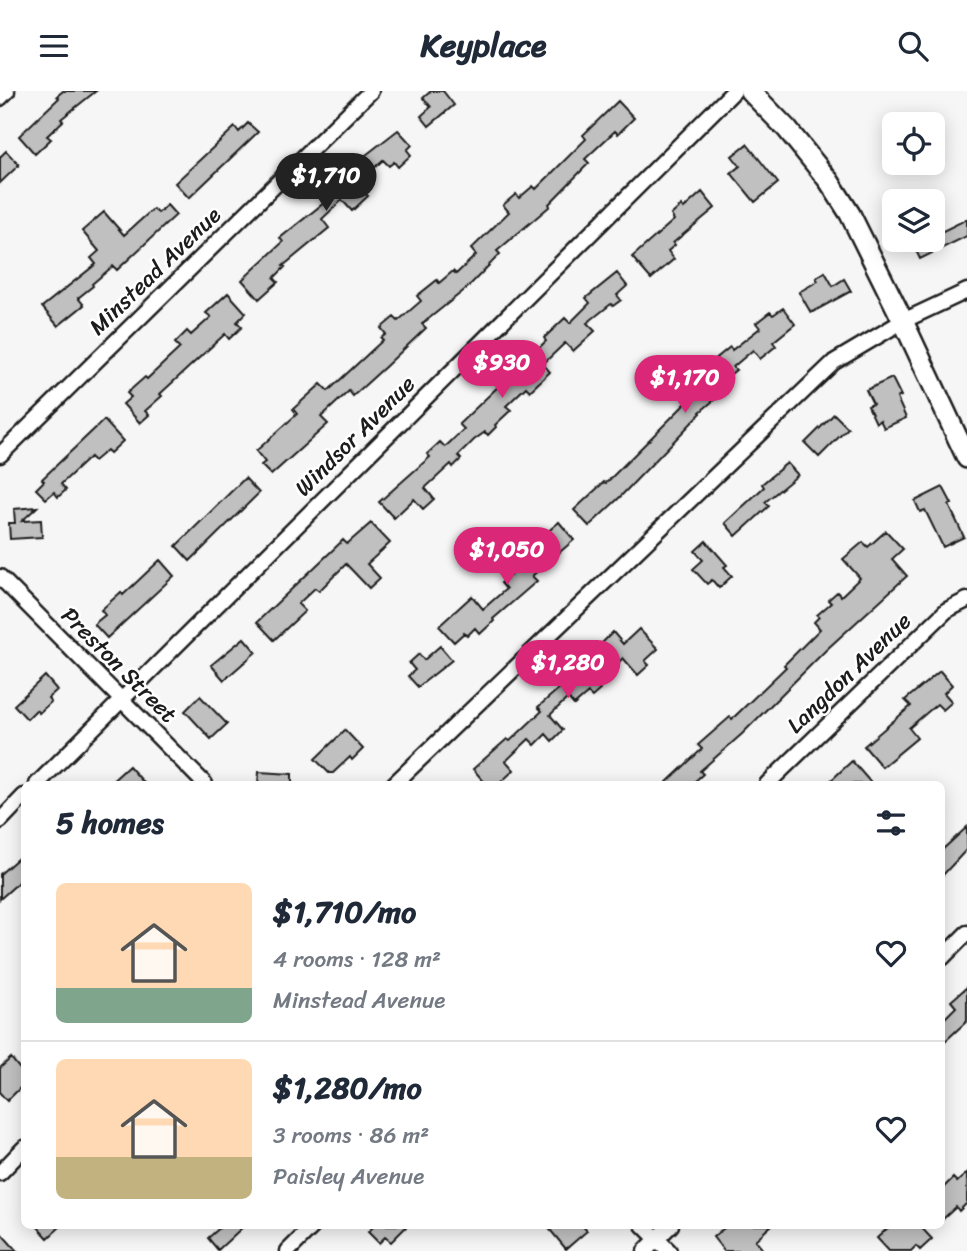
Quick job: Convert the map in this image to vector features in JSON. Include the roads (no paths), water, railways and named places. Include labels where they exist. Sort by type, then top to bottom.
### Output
[{"type":"street","points":[[0,97],[7,91]]},
{"type":"street","name":"Minstead Avenue","points":[[0,455],[371,91]]},
{"type":"street","name":"Windsor Avenue","points":[[40,781],[734,91]]},
{"type":"street","points":[[750,91],[787,129],[829,181],[869,250],[967,457]]},
{"type":"street","points":[[397,781],[834,362],[904,321],[967,291]]},
{"type":"street","name":"Preston Street","points":[[0,577],[202,781]]},
{"type":"street","name":"Langdon Avenue","points":[[770,781],[947,610],[967,600]]},
{"type":"street","points":[[0,821],[21,799]]},
{"type":"street","points":[[945,955],[967,933]]},
{"type":"street","points":[[0,1173],[21,1152]]},
{"type":"street","points":[[288,1251],[310,1229]]},
{"type":"street","points":[[647,1229],[669,1251]]},
{"type":"street","points":[[645,1251],[667,1229]]}]
